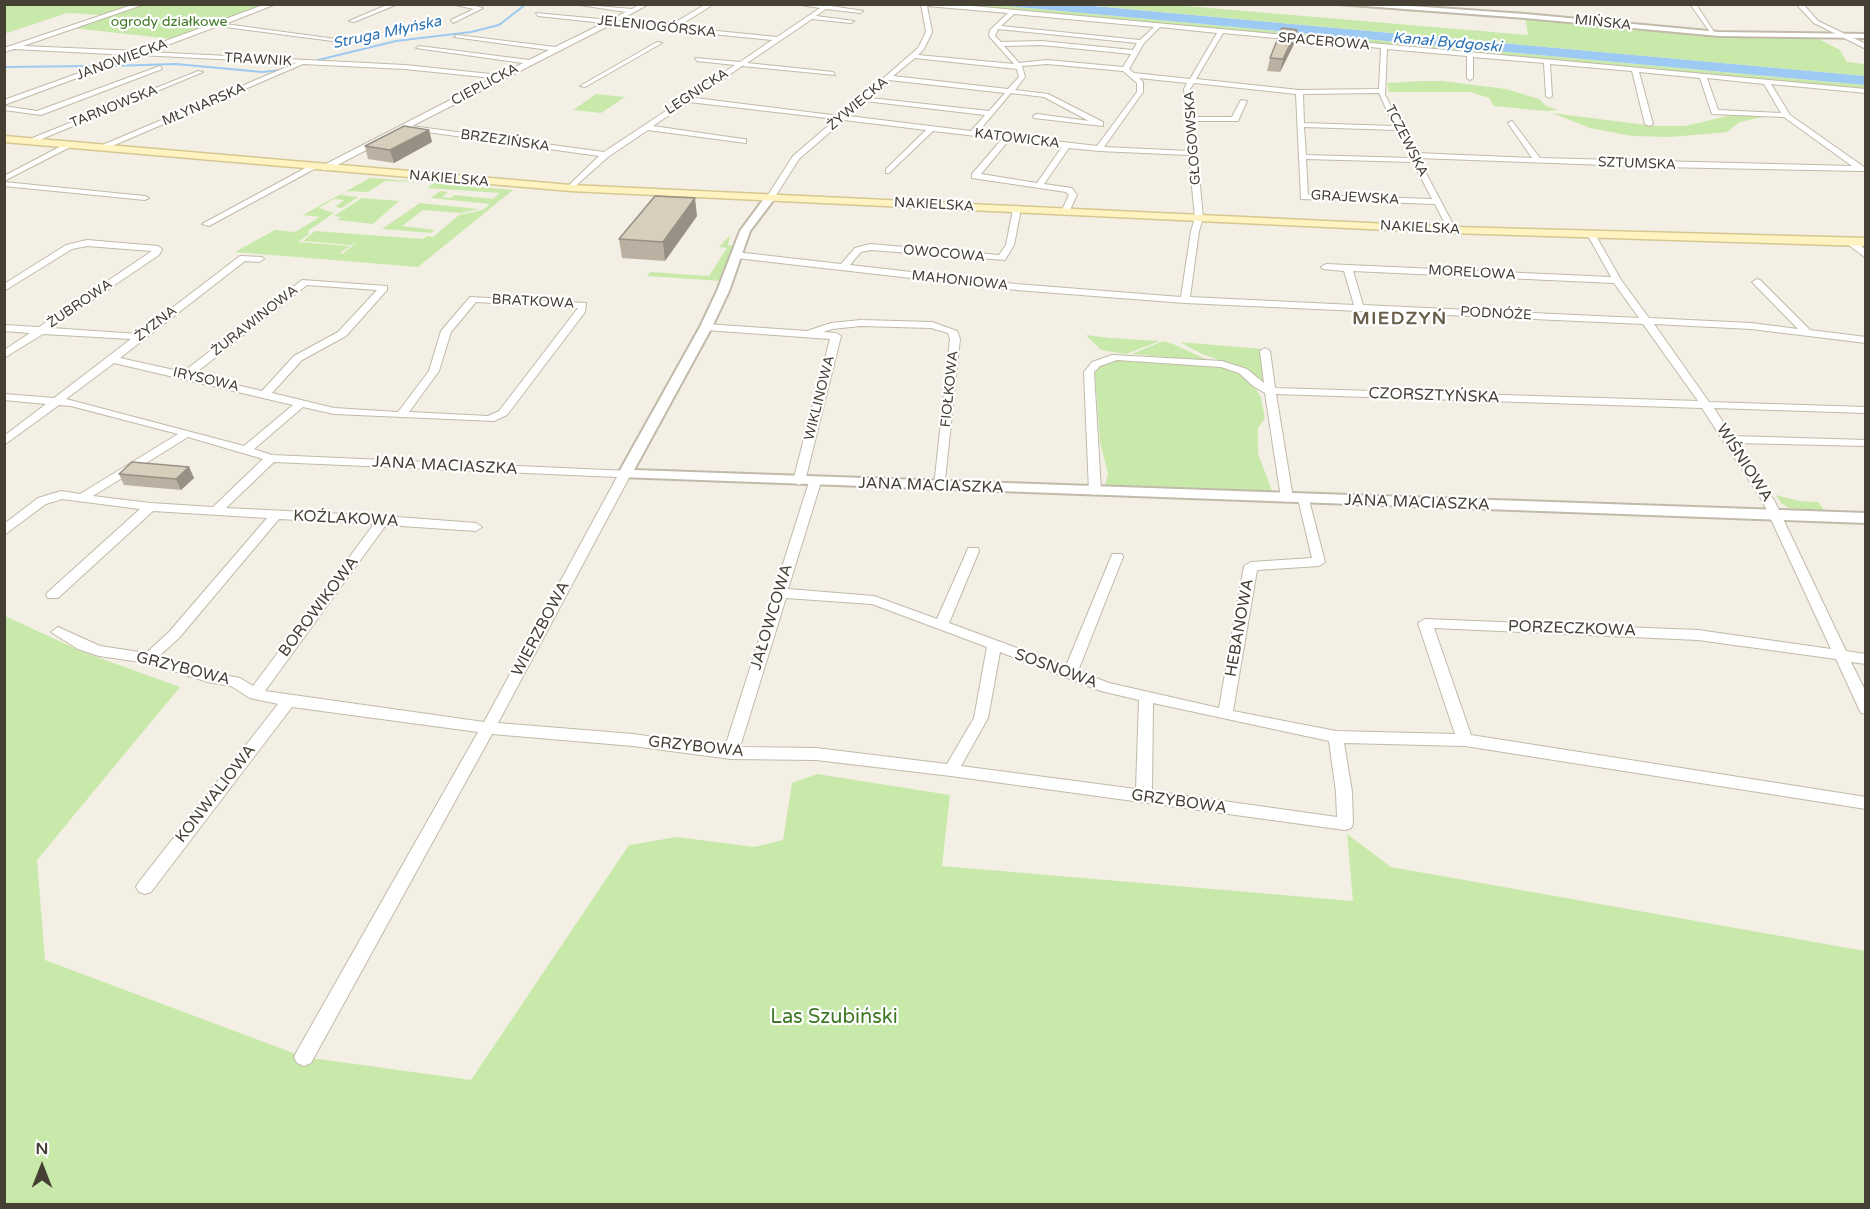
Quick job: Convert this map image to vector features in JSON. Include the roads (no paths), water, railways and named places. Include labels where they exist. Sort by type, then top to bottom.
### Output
[{"type":"main road","name":"NAKIELSKA","points":[[4,139],[571,188],[1452,230],[1866,242]]},
{"type":"street","points":[[4,50],[142,4]]},
{"type":"street","name":"JANOWIECKA","points":[[4,103],[273,4]]},
{"type":"street","points":[[352,21],[394,4]]},
{"type":"street","points":[[453,4],[480,8],[453,21]]},
{"type":"street","points":[[576,4],[634,11]]},
{"type":"street","name":"CIEPLICKA","points":[[206,224],[405,127],[646,4]]},
{"type":"street","points":[[670,28],[711,4]]},
{"type":"street","points":[[797,4],[860,11]]},
{"type":"street","name":"SPACEROWA","points":[[925,4],[1866,91]]},
{"type":"street","name":"ŻYWIECKA","points":[[770,198],[796,158],[914,56],[925,43],[929,32],[925,4]]},
{"type":"street","name":"MIŃSKA","points":[[1341,4],[1516,15],[1714,34],[1866,36]]},
{"type":"street","points":[[1693,4],[1714,34]]},
{"type":"street","points":[[1799,4],[1816,22],[1866,47]]},
{"type":"street","name":"LEGNICKA","points":[[571,188],[605,155],[828,6]]},
{"type":"street","points":[[974,133],[1022,77],[1016,64],[992,36],[996,27],[1012,13]]},
{"type":"street","name":"JELENIOGÓRSKA","points":[[538,14],[777,39]]},
{"type":"street","points":[[812,17],[851,21]]},
{"type":"street","points":[[217,25],[340,40]]},
{"type":"street","points":[[1125,69],[1141,42],[1158,26]]},
{"type":"street","points":[[996,27],[1141,42]]},
{"type":"street","name":"GŁOGOWSKA","points":[[1185,300],[1199,218],[1187,92],[1190,82],[1221,32]]},
{"type":"street","points":[[457,37],[556,49]]},
{"type":"street","points":[[584,86],[659,43]]},
{"type":"street","points":[[999,44],[1041,43],[1135,52]]},
{"type":"street","name":"TRAWNIK","points":[[14,47],[405,67],[501,77]]},
{"type":"street","name":"TCZEWSKA","points":[[1384,47],[1381,91],[1452,230]]},
{"type":"street","points":[[419,48],[530,62]]},
{"type":"street","points":[[1470,55],[1470,78]]},
{"type":"street","points":[[914,56],[1016,64],[1047,62],[1125,69],[1140,82],[1142,88],[1130,108],[1098,149]]},
{"type":"street","points":[[697,59],[833,74]]},
{"type":"street","name":"MŁYNARSKA","points":[[104,148],[304,62]]},
{"type":"street","points":[[1547,62],[1549,96]]},
{"type":"street","points":[[4,108],[38,113],[160,68]]},
{"type":"street","points":[[1635,69],[1649,123]]},
{"type":"street","name":"TARNOWSKA","points":[[29,141],[200,72]]},
{"type":"street","points":[[1133,75],[1299,92],[1381,91]]},
{"type":"street","points":[[1703,76],[1715,112],[1786,115]]},
{"type":"street","points":[[889,78],[1046,95],[1100,124]]},
{"type":"street","points":[[1766,82],[1786,115],[1863,171]]},
{"type":"street","name":"GRAJEWSKA","points":[[1299,92],[1305,197],[1437,202]]},
{"type":"street","name":"KATOWICKA","points":[[686,99],[1098,149],[1193,153]]},
{"type":"street","points":[[864,99],[990,113]]},
{"type":"street","points":[[1189,119],[1235,119],[1243,101]]},
{"type":"street","points":[[1037,117],[1114,126]]},
{"type":"street","points":[[1512,123],[1538,160]]},
{"type":"street","points":[[1301,125],[1399,128]]},
{"type":"street","name":"BRZEZIŃSKA","points":[[405,127],[605,155]]},
{"type":"street","points":[[645,127],[743,141]]},
{"type":"street","points":[[889,171],[932,128]]},
{"type":"street","points":[[1007,138],[975,176],[1072,192],[1065,212]]},
{"type":"street","points":[[4,178],[70,145]]},
{"type":"street","points":[[1039,185],[1067,145]]},
{"type":"street","name":"SZTUMSKA","points":[[1302,157],[1538,160],[1863,171]]},
{"type":"street","points":[[4,184],[145,198]]},
{"type":"street","name":"WIERZBOWA","points":[[304,1057],[488,728],[706,327],[723,291],[745,231],[770,198]]},
{"type":"street","name":"OWOCOWA","points":[[843,268],[858,250],[870,247],[1002,258],[1010,245],[1017,209]]},
{"type":"street","name":"WIŚNIOWA","points":[[1591,234],[1617,280],[1706,405],[1776,515],[1866,709]]},
{"type":"street","points":[[1849,241],[1866,255]]},
{"type":"street","name":"ŻUBROWA","points":[[4,288],[69,247],[87,243],[158,249],[156,253],[4,355]]},
{"type":"street","name":"MAHONIOWA","points":[[736,255],[1016,287],[1185,300]]},
{"type":"street","name":"ŻYZNA","points":[[4,442],[243,258],[259,259]]},
{"type":"street","name":"MORELOWA","points":[[1326,267],[1617,280]]},
{"type":"street","points":[[1348,268],[1359,307]]},
{"type":"street","name":"ŻURAWINOWA","points":[[186,375],[305,282],[384,288],[342,333],[298,358],[265,394]]},
{"type":"street","points":[[1757,282],[1806,331]]},
{"type":"street","name":"BRATKOWA","points":[[401,416],[434,371],[446,331],[473,299],[583,305],[582,310],[503,413],[489,419]]},
{"type":"street","name":"PODNÓŻE","points":[[1185,300],[1751,326],[1866,340]]},
{"type":"street","name":"FIOŁKOWA","points":[[808,334],[841,325],[893,322],[932,325],[952,331],[955,339],[940,486]]},
{"type":"street","points":[[836,336],[841,325]]},
{"type":"street","name":"WIKLINOWA","points":[[706,327],[836,336],[799,481]]},
{"type":"street","points":[[4,328],[140,337]]},
{"type":"street","points":[[1265,351],[1287,498]]},
{"type":"street","points":[[1095,491],[1089,372],[1096,364],[1116,357],[1234,366],[1270,391]]},
{"type":"street","name":"IRYSOWA","points":[[112,359],[334,411],[489,419]]},
{"type":"street","name":"CZORSZTYŃSKA","points":[[1270,391],[1866,410]]},
{"type":"street","name":"JANA MACIASZKA","points":[[4,397],[57,401],[187,433],[271,458],[815,482],[1866,518]]},
{"type":"street","points":[[245,451],[301,403]]},
{"type":"street","points":[[83,497],[187,433]]},
{"type":"street","points":[[1729,439],[1866,443]]},
{"type":"street","points":[[217,510],[271,458]]},
{"type":"street","name":"JAŁOWCOWA","points":[[731,753],[815,482]]},
{"type":"street","name":"KOŹLAKOWA","points":[[4,531],[42,501],[61,495],[150,507],[476,527]]},
{"type":"street","name":"HEBANOWA","points":[[1225,715],[1251,566],[1319,562],[1304,499]]},
{"type":"street","points":[[53,595],[150,507]]},
{"type":"street","points":[[149,658],[174,636],[276,515]]},
{"type":"street","name":"BOROWIKOWA","points":[[255,694],[384,520]]},
{"type":"street","points":[[942,624],[974,551]]},
{"type":"street","points":[[1070,674],[1117,557]]},
{"type":"street","name":"SOSNOWA","points":[[779,593],[874,600],[1106,687],[1146,698],[1336,737]]},
{"type":"street","name":"PORZECZKOWA","points":[[1465,740],[1425,623],[1698,635],[1840,655]]},
{"type":"street","name":"GRZYBOWA","points":[[58,632],[83,646],[99,651],[149,658],[208,677],[236,681],[255,694],[288,701],[488,728],[633,740],[731,753],[816,754],[951,770],[1345,824],[1344,792],[1336,737]]},
{"type":"street","points":[[951,770],[981,718],[994,646]]},
{"type":"street","points":[[1840,655],[1866,659]]},
{"type":"street","points":[[1144,798],[1146,698]]},
{"type":"street","name":"KONWALIOWA","points":[[145,887],[288,701]]},
{"type":"street","points":[[1336,737],[1465,740],[1866,803]]},
{"type":"water","name":"Kanał Bydgoski","points":[[996,5],[1082,5],[1865,76],[1865,85]]},
{"type":"waterway","name":"Struga Młyńska","points":[[318,60],[396,41],[471,32],[499,25],[526,4]]},
{"type":"waterway","name":"Struga Młyńska","points":[[111,66],[176,64],[262,72],[282,70]]},
{"type":"waterway","name":"Struga Młyńska","points":[[4,67],[95,66]]},
{"type":"district","name":"MIEDZYŃ","points":[[1400,319]]},
{"type":"park label","name":"ogrody działkowe","points":[[169,22]]},
{"type":"park label","name":"Las Szubiński","points":[[834,1018]]}]
